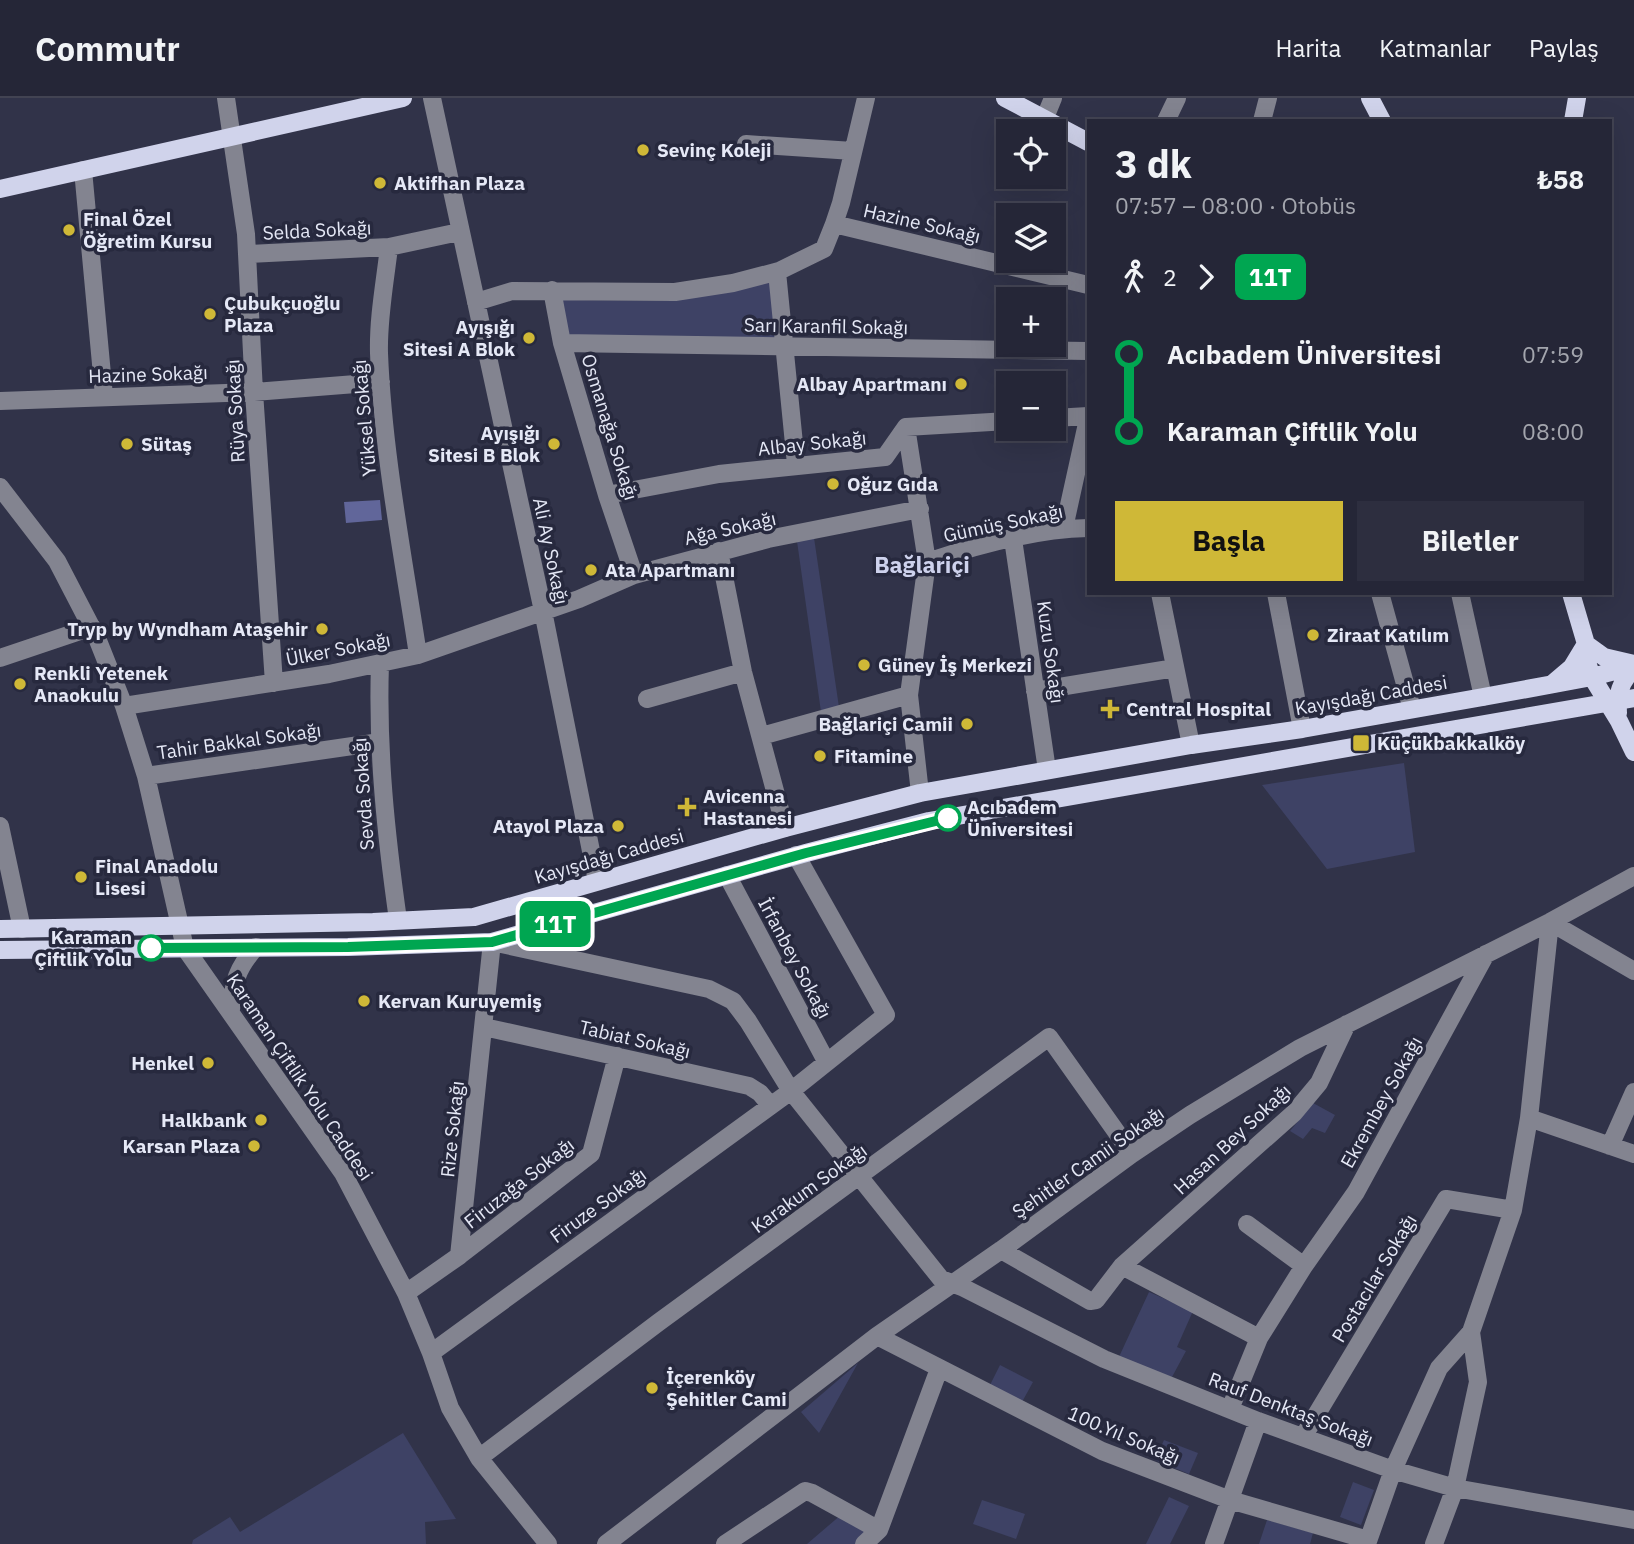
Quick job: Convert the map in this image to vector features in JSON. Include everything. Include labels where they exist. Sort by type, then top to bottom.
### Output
[{"type":"main road","points":[[0,189],[403,98]]},
{"type":"main road","points":[[1005,98],[1042,119]]},
{"type":"main road","points":[[1370,98],[1381,119]]},
{"type":"main road","points":[[1573,119],[1577,98]]},
{"type":"main road","points":[[1066,131],[1087,142]]},
{"type":"main road","points":[[1572,595],[1586,644],[1592,677],[1620,701]]},
{"type":"main road","points":[[1586,644],[1604,657],[1634,667],[1619,688],[1619,721],[1634,752]]},
{"type":"main road","points":[[1552,684],[1572,667],[1586,644]]},
{"type":"main road","name":"Kayışdağı Caddesi","points":[[0,929],[474,917],[785,828],[919,793],[1191,745],[1302,729],[1592,677],[1634,667]]},
{"type":"main road","points":[[0,950],[492,942],[796,855],[929,821],[1620,701]]},
{"type":"street","name":"Rüya Sokağı","points":[[226,98],[247,254],[274,683]]},
{"type":"street","name":"Ali Ay Sokağı","points":[[432,98],[459,232],[549,609],[597,881]]},
{"type":"street","points":[[834,223],[866,98]]},
{"type":"street","points":[[1044,119],[1053,98]]},
{"type":"street","points":[[1167,119],[1177,98]]},
{"type":"street","points":[[1263,119],[1268,98]]},
{"type":"street","points":[[746,144],[853,150]]},
{"type":"street","points":[[83,170],[104,396]]},
{"type":"street","name":"Hazine Sokağı","points":[[476,302],[512,291],[675,292],[733,283],[777,272],[824,249],[834,223],[1087,285]]},
{"type":"street","points":[[390,247],[459,232]]},
{"type":"street","name":"Selda Sokağı","points":[[247,254],[390,247]]},
{"type":"street","name":"Yüksel Sokağı","points":[[390,247],[380,321],[381,382],[392,487],[418,655]]},
{"type":"street","points":[[777,272],[796,464]]},
{"type":"street","name":"Osmanağa Sokağı","points":[[552,290],[562,342],[607,495],[634,575]]},
{"type":"street","name":"Sarı Karanfil Sokağı","points":[[562,342],[1087,351]]},
{"type":"street","name":"Hazine Sokağı","points":[[0,401],[254,392],[381,382]]},
{"type":"street","points":[[1066,418],[1087,418]]},
{"type":"street","points":[[919,793],[909,695],[926,562],[906,428],[996,422]]},
{"type":"street","points":[[1064,528],[1087,423]]},
{"type":"street","name":"Albay Sokağı","points":[[607,495],[719,474],[796,464],[885,457],[906,428]]},
{"type":"street","name":"Karaman Çiftlik Yolu Caddesi","points":[[0,487],[57,561],[92,627],[124,706],[146,776],[186,948],[343,1173],[406,1293],[450,1408],[479,1458],[548,1544]]},
{"type":"street","name":"Ağa Sokağı","points":[[549,609],[634,575],[719,551],[920,509]]},
{"type":"street","name":"Gümüş Sokağı","points":[[926,562],[1064,528],[1087,528]]},
{"type":"street","name":"Kuzu Sokağı","points":[[1013,539],[1046,770]]},
{"type":"street","points":[[719,551],[743,672],[785,828]]},
{"type":"street","points":[[1160,595],[1191,745]]},
{"type":"street","points":[[1276,595],[1302,729]]},
{"type":"street","points":[[1381,595],[1412,709]]},
{"type":"street","points":[[1460,595],[1483,697]]},
{"type":"street","name":"Ülker Sokağı","points":[[124,706],[380,664],[418,655],[549,609]]},
{"type":"street","points":[[0,658],[92,627]]},
{"type":"street","name":"Sevda Sokağı","points":[[380,664],[384,817],[398,920]]},
{"type":"street","points":[[1035,691],[1175,668]]},
{"type":"street","points":[[647,699],[743,672]]},
{"type":"street","points":[[761,736],[909,695]]},
{"type":"street","name":"Tahir Bakkal Sokağı","points":[[146,776],[380,742]]},
{"type":"street","points":[[0,826],[22,929]]},
{"type":"street","name":"Firuze Sokağı","points":[[431,1353],[791,1091],[886,1015],[796,855]]},
{"type":"street","name":"İrfanbey Sokağı","points":[[727,875],[826,1061]]},
{"type":"street","name":"Şehitler Camii Sokağı","points":[[606,1544],[877,1336],[1132,1154],[1238,1084],[1347,1024],[1550,922],[1634,876]]},
{"type":"street","points":[[1367,1542],[1393,1470],[1439,1368],[1471,1332],[1513,1210],[1528,1118],[1550,922],[1634,971]]},
{"type":"street","points":[[492,942],[709,989],[733,1001],[791,1091],[941,1279],[951,1284]]},
{"type":"street","name":"Rize Sokağı","points":[[458,1256],[492,942]]},
{"type":"street","points":[[231,1009],[235,979],[242,963],[256,947]]},
{"type":"street","name":"Ekrembey Sokağı","points":[[1230,1409],[1259,1338],[1304,1266],[1356,1192],[1486,954]]},
{"type":"street","name":"Hasan Bey Sokağı","points":[[1001,1250],[1090,1301],[1096,1300],[1122,1266],[1294,1113],[1320,1083],[1347,1024]]},
{"type":"street","name":"Tabiat Sokağı","points":[[484,1027],[748,1086],[760,1093],[770,1105]]},
{"type":"street","name":"Karakum Sokağı","points":[[479,1458],[659,1322],[1049,1037],[1132,1154]]},
{"type":"street","name":"Firuzağa Sokağı","points":[[458,1256],[592,1154],[617,1056]]},
{"type":"street","points":[[1610,1146],[1634,1092]]},
{"type":"street","points":[[1528,1118],[1634,1154]]},
{"type":"street","name":"Postacılar Sokağı","points":[[1303,1437],[1447,1199],[1513,1210]]},
{"type":"street","points":[[1247,1224],[1304,1266]]},
{"type":"street","points":[[406,1293],[458,1256]]},
{"type":"street","points":[[1122,1266],[1259,1338]]},
{"type":"street","name":"Rauf Denktaş Sokağı","points":[[951,1284],[962,1287],[1104,1359],[1258,1421],[1393,1470],[1455,1488],[1634,1520]]},
{"type":"street","points":[[1434,1544],[1455,1488],[1478,1382],[1471,1332]]},
{"type":"street","name":"100.Yıl Sokağı","points":[[877,1336],[1102,1451],[1230,1500],[1367,1542]]},
{"type":"street","points":[[864,1544],[879,1530],[939,1369]]},
{"type":"street","points":[[1214,1544],[1258,1421]]},
{"type":"street","points":[[725,1544],[805,1491],[879,1530]]},
{"type":"shaded area","points":[[772,280],[776,338],[570,338],[561,300],[667,301]]},
{"type":"shaded area","points":[[380,500],[382,520],[346,523],[344,502]]},
{"type":"shaded area","points":[[813,531],[840,714],[822,719],[796,534]]},
{"type":"shaded area","points":[[1404,763],[1415,852],[1327,869],[1262,785]]},
{"type":"shaded area","points":[[1313,1103],[1335,1115],[1325,1133],[1312,1128],[1303,1139],[1290,1131]]},
{"type":"shaded area","points":[[1149,1292],[1193,1311],[1177,1347],[1186,1351],[1172,1377],[1118,1359]]},
{"type":"shaded area","points":[[858,1363],[819,1433],[801,1412]]},
{"type":"shaded area","points":[[1000,1365],[1033,1382],[1022,1402],[990,1385]]},
{"type":"shaded area","points":[[403,1433],[456,1519],[425,1522],[426,1544],[192,1544],[193,1540],[230,1517],[240,1532]]},
{"type":"shaded area","points":[[1164,1440],[1198,1453],[1189,1474],[1155,1460]]},
{"type":"shaded area","points":[[1353,1482],[1374,1490],[1361,1525],[1340,1517]]},
{"type":"shaded area","points":[[1169,1497],[1189,1506],[1170,1544],[1146,1544]]},
{"type":"shaded area","points":[[982,1500],[1025,1514],[1016,1539],[973,1524]]},
{"type":"shaded area","points":[[842,1514],[879,1530],[865,1544],[807,1544]]},
{"type":"shaded area","points":[[1267,1520],[1313,1533],[1310,1544],[1259,1544]]},
{"type":"bus line","name":"11T","points":[[151,948],[348,947],[492,942],[806,853],[948,818]]},
{"type":"place","name":"Sevinç Koleji","points":[[643,150]]},
{"type":"place","name":"Aktifhan Plaza","points":[[380,183]]},
{"type":"place","name":"Final Özel Öğretim Kursu","points":[[69,230]]},
{"type":"place","name":"Çubukçuoğlu Plaza","points":[[210,314]]},
{"type":"place","name":"Ayışığı Sitesi A Blok","points":[[529,338]]},
{"type":"place","name":"Albay Apartmanı","points":[[961,384]]},
{"type":"place","name":"Sütaş","points":[[127,444]]},
{"type":"place","name":"Ayışığı Sitesi B Blok","points":[[554,444]]},
{"type":"place","name":"Oğuz Gıda","points":[[833,484]]},
{"type":"place","name":"Ata Apartmanı","points":[[591,570]]},
{"type":"place","name":"Tryp by Wyndham Ataşehir","points":[[322,629]]},
{"type":"place","name":"Ziraat Katılım","points":[[1313,635]]},
{"type":"place","name":"Güney İş Merkezi","points":[[864,665]]},
{"type":"place","name":"Renkli Yetenek Anaokulu","points":[[20,684]]},
{"type":"place","name":"Central Hospital","points":[[1110,709]]},
{"type":"place","name":"Bağlariçi Camii","points":[[967,724]]},
{"type":"place","name":"Küçükbakkalköy","points":[[1361,743]]},
{"type":"place","name":"Fitamine","points":[[820,756]]},
{"type":"place","name":"Avicenna Hastanesi","points":[[687,807]]},
{"type":"place","name":"Acıbadem Üniversitesi","points":[[948,818]]},
{"type":"place","name":"Atayol Plaza","points":[[618,826]]},
{"type":"place","name":"Final Anadolu Lisesi","points":[[81,877]]},
{"type":"place","name":"Karaman Çiftlik Yolu","points":[[151,948]]},
{"type":"place","name":"Kervan Kuruyemiş","points":[[364,1001]]},
{"type":"place","name":"Henkel","points":[[208,1063]]},
{"type":"place","name":"Halkbank","points":[[261,1120]]},
{"type":"place","name":"Karsan Plaza","points":[[254,1146]]},
{"type":"place","name":"İçerenköy Şehitler Cami","points":[[652,1388]]},
{"type":"district","name":"Bağlariçi","points":[[922,564]]}]
